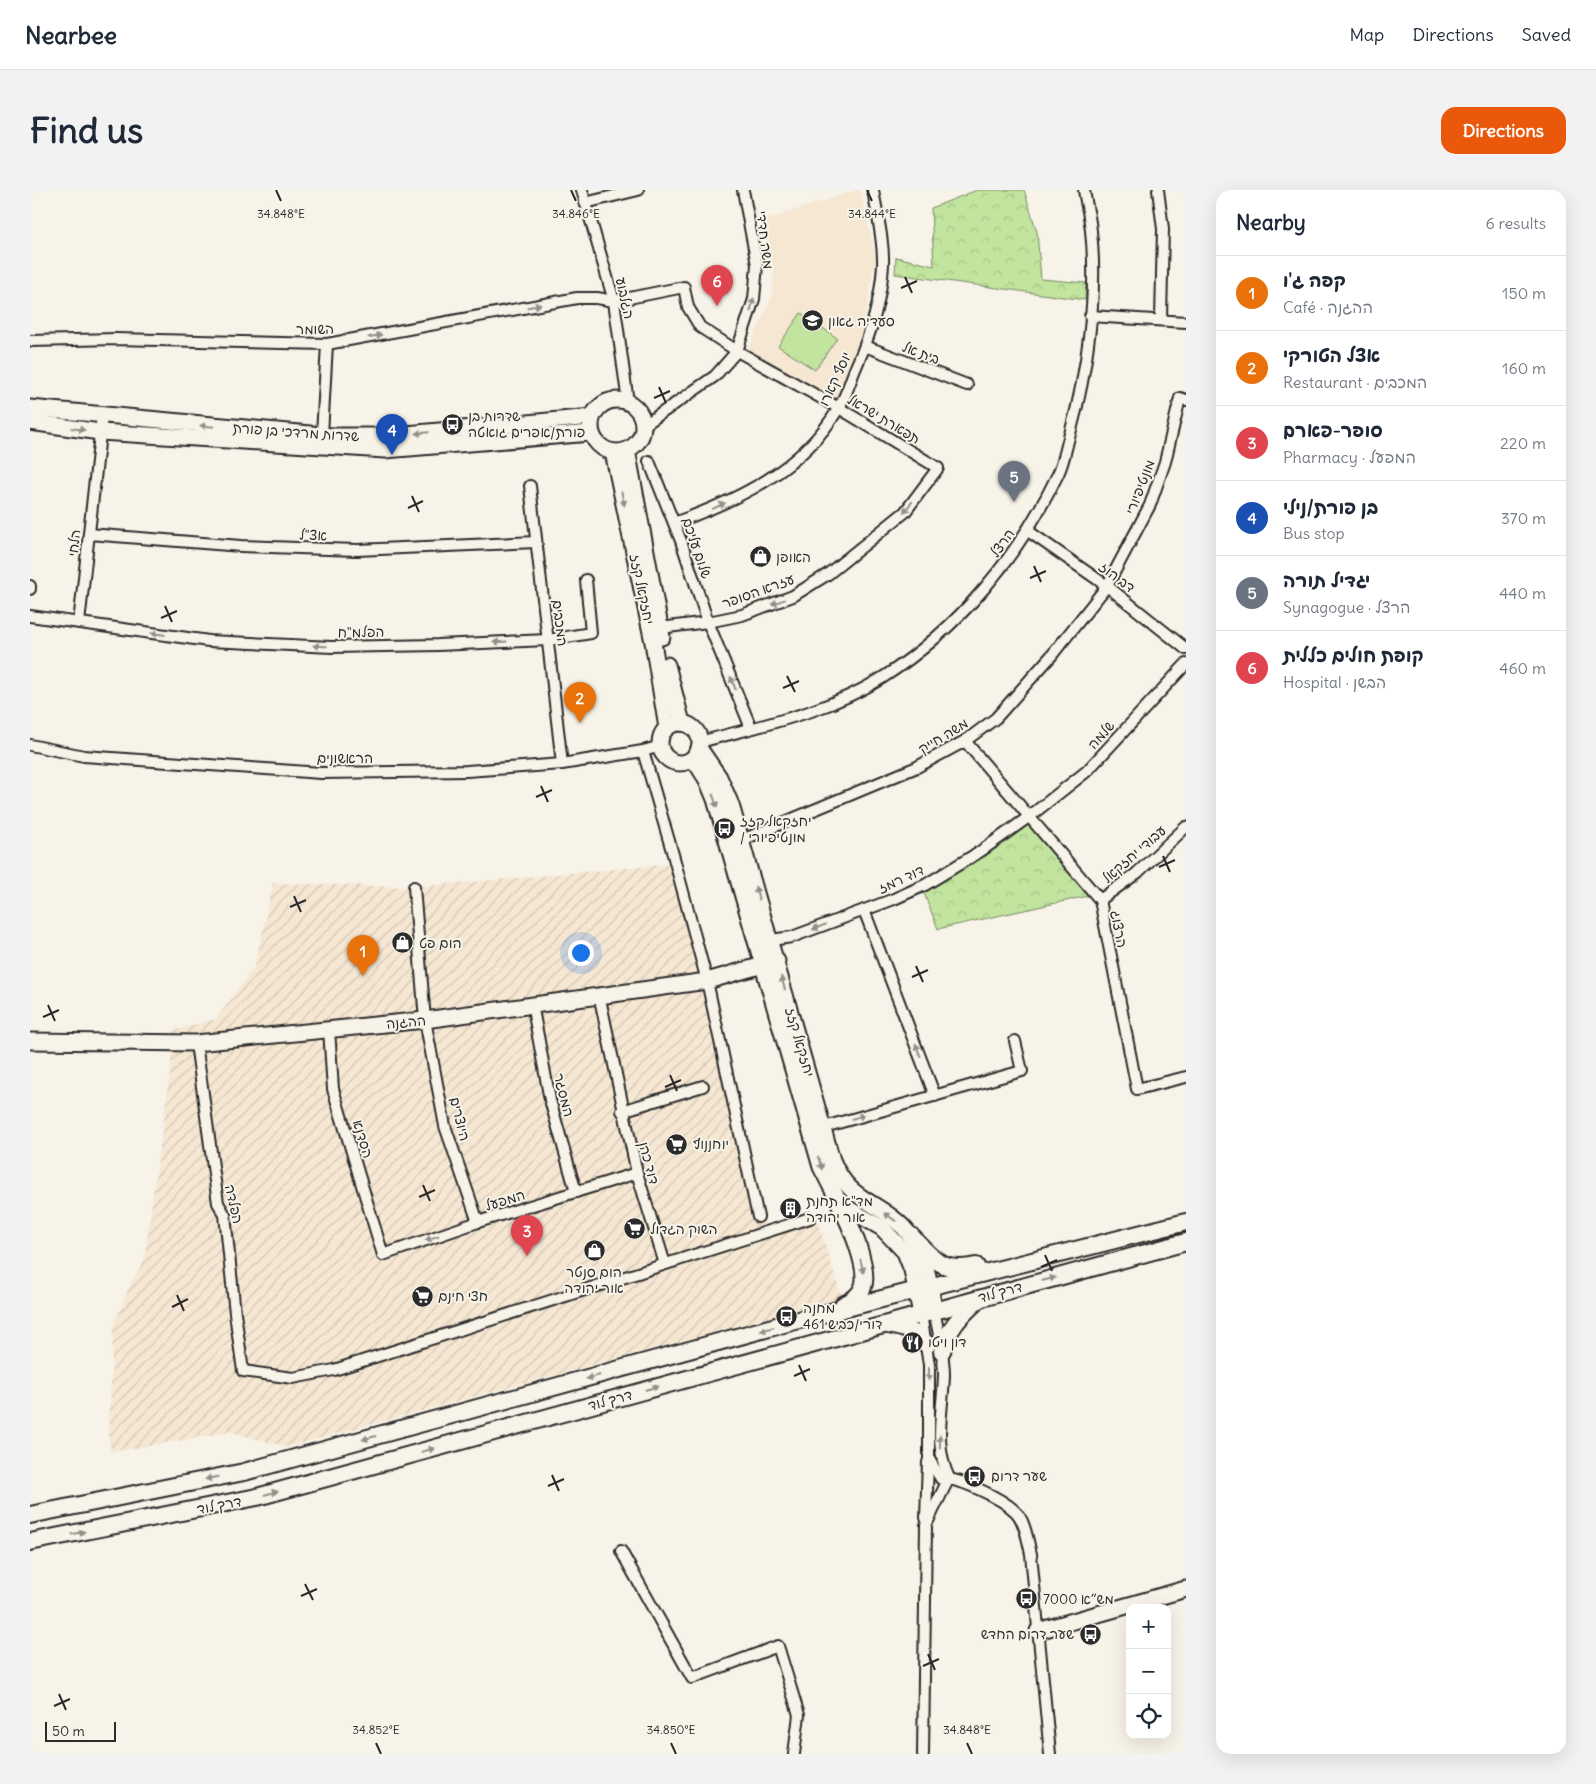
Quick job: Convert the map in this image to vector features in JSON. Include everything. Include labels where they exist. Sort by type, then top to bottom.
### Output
[{"type":"main road","points":[[816,1316],[846,1304],[859,1295],[865,1279],[849,1220],[840,1204]]},
{"type":"main road","name":"דרך לוד","points":[[30,1515],[244,1472],[816,1316],[1186,1222]]},
{"type":"main road","points":[[910,1235],[936,1261],[954,1270],[1082,1240],[1166,1226]]},
{"type":"main road","name":"דרך לוד","points":[[30,1542],[258,1497],[1186,1242]]},
{"type":"main road","points":[[884,1324],[908,1329],[935,1348],[948,1333],[955,1321],[981,1298]]},
{"type":"street","name":"הגלבוע","points":[[582,190],[614,301],[628,402]]},
{"type":"street","points":[[586,202],[638,190]]},
{"type":"street","name":"משה חדדי","points":[[643,426],[715,376],[736,351],[746,329],[754,299],[757,265],[743,190]]},
{"type":"street","name":"יוסף קארו","points":[[674,523],[714,509],[756,488],[793,462],[816,441],[839,408],[865,346],[880,291],[883,263],[873,190]]},
{"type":"street","name":"הרצל","points":[[698,749],[751,728],[813,712],[881,678],[933,640],[981,594],[1028,531],[1059,472],[1079,402],[1090,316],[1091,231],[1084,190]]},
{"type":"street","points":[[1158,190],[1163,229],[1161,319]]},
{"type":"street","name":"תפארת ישראל","points":[[614,301],[684,287],[688,307],[700,327],[736,351],[839,408],[938,468]]},
{"type":"street","name":"השומר","points":[[30,341],[116,339],[326,344],[576,298],[597,298],[614,301]]},
{"type":"street","points":[[1090,316],[1186,322]]},
{"type":"street","points":[[322,435],[326,344]]},
{"type":"street","name":"בית אל","points":[[865,346],[966,385]]},
{"type":"street","name":"מונטיפיורי","points":[[1107,586],[1150,505],[1165,462],[1180,398],[1186,400]]},
{"type":"street","points":[[616,399],[628,402],[638,410],[643,426],[639,440],[620,451],[600,445],[592,433],[592,417],[596,410],[607,401],[616,399]]},
{"type":"street","name":"שדרות מרדכי בן פורת","points":[[30,408],[101,424],[386,450],[592,433]]},
{"type":"street","name":"שדרות מרדכי בן פורת","points":[[30,422],[384,436],[592,417]]},
{"type":"street","name":"הלחי","points":[[79,623],[101,424]]},
{"type":"street","name":"יחזקאל קזז","points":[[620,451],[670,681],[682,723]]},
{"type":"street","name":"יחזקאל קזז","points":[[620,451],[667,728]]},
{"type":"street","name":"שלום עליכם","points":[[649,461],[674,523],[708,622],[751,728]]},
{"type":"street","name":"עזרא הסופר","points":[[660,628],[708,622],[742,615],[793,596],[828,574],[905,512],[938,468]]},
{"type":"street","name":"המכבים","points":[[530,486],[562,764]]},
{"type":"street","name":"דב הוז","points":[[1028,531],[1107,586],[1186,649]]},
{"type":"street","name":"אצ\"ל","points":[[89,534],[241,546],[357,550],[536,542]]},
{"type":"street","name":"הפלמ\"ח","points":[[79,623],[209,641],[332,646],[438,645],[548,640],[590,633],[586,580]]},
{"type":"street","name":"משה חייק","points":[[742,840],[917,767],[965,741],[996,718],[1052,655],[1107,586]]},
{"type":"street","points":[[30,616],[79,623]]},
{"type":"street","name":"שלמה","points":[[1030,816],[1087,771],[1186,664]]},
{"type":"street","points":[[682,723],[692,727],[698,749],[687,761],[674,761],[663,753],[661,740],[667,728],[682,723]]},
{"type":"street","name":"הרצוג","points":[[965,741],[1100,900],[1137,1089],[1186,1077]]},
{"type":"street","name":"הראשונים","points":[[30,745],[84,756],[321,773],[467,771],[562,764],[642,751],[661,746]]},
{"type":"street","name":"יחזקאל קזז","points":[[698,749],[719,777],[742,840],[771,940],[770,963]]},
{"type":"street","name":"יחזקאל קזז","points":[[698,749],[770,963],[818,1129],[839,1177],[855,1194],[894,1218],[910,1235],[925,1266],[923,1289],[928,1312]]},
{"type":"street","points":[[642,751],[674,858],[707,981],[758,1217]]},
{"type":"street","name":"דוד רמז","points":[[771,940],[792,937],[925,885],[981,851],[1030,816]]},
{"type":"street","name":"עבודי יחזקאל","points":[[1100,900],[1137,873],[1186,826]]},
{"type":"street","name":"היוצרים","points":[[414,887],[425,1020],[445,1126],[478,1222]]},
{"type":"street","points":[[864,910],[936,1096]]},
{"type":"street","name":"ההגנה","points":[[30,1041],[196,1043],[329,1028],[425,1020],[599,994],[707,981],[770,963]]},
{"type":"street","name":"דוד כהן","points":[[599,994],[622,1111],[637,1173],[665,1264]]},
{"type":"street","name":"המסגר","points":[[532,1004],[550,1100],[576,1192]]},
{"type":"street","name":"הסדנא","points":[[329,1028],[332,1088],[383,1255]]},
{"type":"street","points":[[818,1129],[1022,1071],[1015,1041]]},
{"type":"street","name":"הפלדה","points":[[196,1043],[218,1203],[225,1215],[234,1313],[243,1371],[293,1378],[334,1370],[665,1264]]},
{"type":"street","points":[[622,1111],[703,1086]]},
{"type":"street","name":"יחזקאל קזז","points":[[818,1129],[821,1167],[840,1204],[882,1228],[894,1238],[905,1252],[912,1270],[923,1289]]},
{"type":"street","name":"המפעל","points":[[383,1255],[478,1222],[637,1173]]},
{"type":"street","points":[[665,1264],[810,1218]]},
{"type":"street","points":[[926,1525],[949,1478],[940,1452],[944,1375],[935,1348],[928,1312]]},
{"type":"street","points":[[923,1754],[929,1365],[935,1348],[928,1312]]},
{"type":"street","points":[[928,1459],[941,1479],[949,1478],[985,1492],[1016,1511],[1025,1532],[1031,1554],[1050,1754]]},
{"type":"street","points":[[621,1551],[692,1678],[778,1646],[799,1715],[794,1754]]},
{"type":"street","points":[[1038,1632],[1186,1588]]},
{"type":"shaded area","name":"סעדיה גאון","points":[[860,190],[876,257],[860,343],[831,409],[747,352],[771,299],[774,272],[765,220]]},
{"type":"shaded area","points":[[672,864],[700,988],[766,1227],[815,1212],[842,1298],[287,1447],[231,1432],[111,1452],[109,1438],[113,1327],[131,1283],[144,1261],[171,1065],[172,1031],[216,1019],[255,966],[273,883],[414,887]]},
{"type":"green space","points":[[977,190],[1024,190],[1037,232],[1041,279],[1086,283],[1085,300],[895,274],[896,257],[934,266],[931,208]]},
{"type":"green space","points":[[801,313],[837,338],[815,370],[778,346]]},
{"type":"green space","points":[[1028,825],[1088,896],[938,929],[923,891]]},
{"type":"place","name":"קופת חולים כללית","points":[[717,306]]},
{"type":"place","name":"סעדיה גאון","points":[[812,321]]},
{"type":"place","name":"שדרות בן פורת/אפרים גואטה","points":[[452,424]]},
{"type":"place","name":"בן פורת/נילי","points":[[392,455]]},
{"type":"place","name":"יגדיל תורה","points":[[1014,502]]},
{"type":"place","name":"האופן","points":[[760,557]]},
{"type":"place","name":"אצל הטורקי","points":[[580,723]]},
{"type":"place","name":"יחזקאל קזז / מונטיפיורי","points":[[724,829]]},
{"type":"place","name":"הום פט","points":[[403,943]]},
{"type":"place","name":"קפה ג'ו","points":[[363,976]]},
{"type":"place","name":"יוחננוף","points":[[677,1144]]},
{"type":"place","name":"מד\"א תחנת אור יהודה","points":[[790,1209]]},
{"type":"place","name":"השוק הגדול","points":[[634,1229]]},
{"type":"place","name":"הום סנטר אור יהודה","points":[[594,1250]]},
{"type":"place","name":"סופר-פארם","points":[[527,1256]]},
{"type":"place","name":"חצי חינם","points":[[422,1296]]},
{"type":"place","name":"מחנה דורי/כביש 461","points":[[787,1316]]},
{"type":"place","name":"דון ויטו","points":[[912,1342]]},
{"type":"place","name":"שער דרום","points":[[975,1476]]},
{"type":"place","name":"מש״א 7000","points":[[1027,1599]]},
{"type":"place","name":"שער דרום החדש","points":[[1090,1634]]}]
